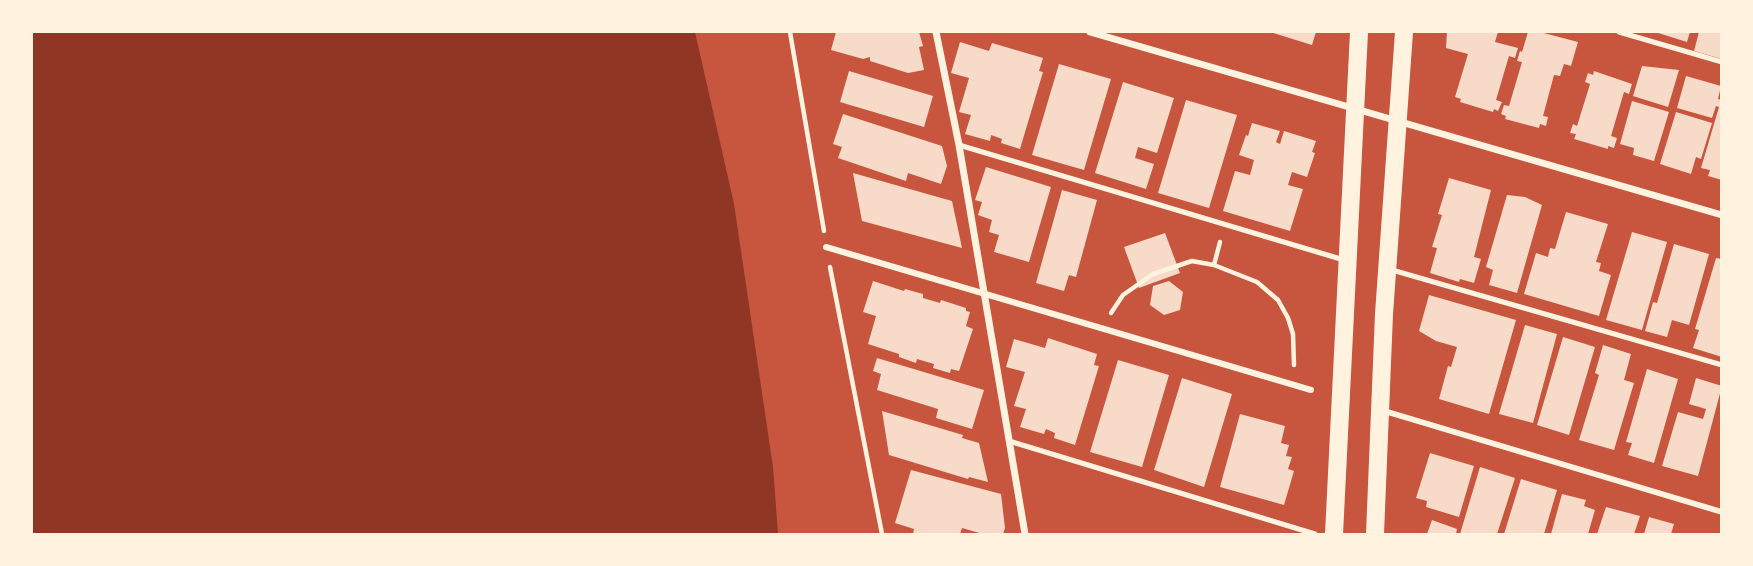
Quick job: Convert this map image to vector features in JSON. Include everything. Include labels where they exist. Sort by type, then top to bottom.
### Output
[{"type":"main road","points":[[1334,534],[1359,32]]},
{"type":"main road","points":[[1375,534],[1387,269],[1404,32]]},
{"type":"street","points":[[936,32],[959,145],[1025,534]]},
{"type":"street","points":[[1090,32],[1721,215]]},
{"type":"street","points":[[826,247],[1311,390]]},
{"type":"street","points":[[1380,410],[1721,512]]},
{"type":"lane","points":[[1619,32],[1721,62]]},
{"type":"lane","points":[[959,145],[1347,261]]},
{"type":"lane","points":[[1387,269],[1721,365]]},
{"type":"lane","points":[[1009,441],[1315,534]]},
{"type":"path","points":[[790,32],[826,247],[882,534]]},
{"type":"path","points":[[1104,328],[1113,308],[1123,295],[1153,274],[1192,261],[1214,265],[1257,282],[1278,300],[1293,334],[1295,354],[1292,384]]},
{"type":"shaded area","points":[[32,32],[695,32],[734,204],[773,467],[778,534],[32,534]]},
{"type":"building","points":[[836,32],[919,32],[923,46],[919,47],[924,70],[908,73],[870,61],[870,57],[863,59],[831,50]]},
{"type":"building","points":[[1270,32],[1316,32],[1312,45]]},
{"type":"building","points":[[1447,32],[1498,32],[1495,42],[1518,48],[1515,58],[1509,56],[1496,100],[1502,102],[1498,111],[1494,109],[1493,112],[1460,102],[1461,99],[1455,97],[1468,54],[1446,48]]},
{"type":"building","points":[[1528,32],[1540,32],[1578,42],[1571,66],[1564,64],[1560,76],[1554,75],[1543,116],[1548,117],[1546,126],[1540,124],[1539,128],[1505,119],[1506,116],[1501,114],[1504,105],[1509,106],[1522,62],[1517,61]]},
{"type":"building","points":[[1655,32],[1690,32],[1687,42]]},
{"type":"building","points":[[1699,32],[1722,32],[1722,59],[1694,51]]},
{"type":"building","points":[[960,42],[989,51],[992,43],[1043,58],[1039,71],[1043,72],[1020,149],[1001,143],[1002,139],[991,135],[990,141],[965,134],[971,115],[959,112],[969,78],[951,73]]},
{"type":"building","points":[[1059,64],[1111,79],[1084,170],[1032,155]]},
{"type":"building","points":[[1642,66],[1679,70],[1668,107],[1633,96]]},
{"type":"building","points":[[849,71],[933,96],[924,127],[840,102]]},
{"type":"building","points":[[1594,71],[1632,84],[1629,94],[1624,92],[1611,136],[1617,138],[1614,148],[1608,146],[1608,149],[1574,139],[1576,134],[1570,133],[1573,124],[1577,126],[1590,84],[1585,82],[1588,73],[1593,75]]},
{"type":"building","points":[[1686,76],[1721,86],[1718,99],[1722,100],[1722,180],[1708,176],[1710,170],[1701,168],[1719,107],[1716,106],[1712,118],[1677,108]]},
{"type":"building","points":[[1123,82],[1174,98],[1157,153],[1138,147],[1135,158],[1154,164],[1146,189],[1095,173]]},
{"type":"building","points":[[1186,100],[1237,115],[1209,208],[1158,193]]},
{"type":"building","points":[[1632,101],[1669,112],[1654,161],[1633,155],[1634,148],[1620,144]]},
{"type":"building","points":[[1676,112],[1712,123],[1701,159],[1696,157],[1691,174],[1660,164]]},
{"type":"building","points":[[843,114],[942,146],[947,166],[941,184],[908,173],[906,181],[838,158],[842,147],[833,144]]},
{"type":"building","points":[[1252,123],[1280,131],[1276,142],[1280,144],[1284,131],[1316,141],[1307,177],[1292,172],[1288,185],[1303,189],[1290,231],[1223,211],[1235,171],[1250,175],[1254,160],[1239,155]]},
{"type":"building","points":[[986,167],[1051,187],[1029,262],[994,252],[999,235],[989,232],[992,220],[978,215],[982,202],[975,200]]},
{"type":"building","points":[[853,173],[952,201],[962,248],[862,221]]},
{"type":"building","points":[[1449,178],[1491,190],[1474,257],[1481,259],[1474,283],[1460,279],[1459,282],[1430,273],[1437,248],[1432,247],[1442,215],[1438,214]]},
{"type":"building","points":[[1062,190],[1097,200],[1076,277],[1069,275],[1064,291],[1036,283]]},
{"type":"building","points":[[1507,195],[1525,197],[1542,205],[1517,293],[1489,285],[1493,270],[1486,267]]},
{"type":"building","points":[[1566,212],[1608,224],[1596,262],[1601,263],[1599,271],[1611,275],[1599,316],[1524,294],[1536,253],[1548,257],[1550,248],[1555,249]]},
{"type":"building","points":[[1632,232],[1667,242],[1642,330],[1606,320]]},
{"type":"building","points":[[1165,233],[1180,273],[1139,288],[1124,247]]},
{"type":"building","points":[[1674,244],[1709,254],[1689,325],[1672,320],[1667,337],[1645,331],[1653,302],[1657,303]]},
{"type":"building","points":[[1716,258],[1722,259],[1722,357],[1693,348],[1699,330],[1695,329]]},
{"type":"building","points":[[873,281],[923,294],[923,298],[940,303],[941,300],[966,308],[966,311],[970,312],[966,326],[973,329],[959,371],[951,369],[950,373],[917,359],[916,363],[899,357],[899,354],[868,344],[876,316],[863,312]]},
{"type":"building","points":[[1169,281],[1183,292],[1180,310],[1164,315],[1150,305],[1153,286]]},
{"type":"building","points":[[1429,295],[1516,320],[1489,414],[1439,399],[1448,366],[1451,367],[1457,347],[1436,341],[1419,331]]},
{"type":"building","points":[[1525,325],[1557,334],[1533,423],[1499,414]]},
{"type":"building","points":[[1563,337],[1595,347],[1569,435],[1537,425]]},
{"type":"building","points":[[1048,338],[1097,354],[1094,365],[1099,366],[1075,445],[1054,438],[1055,433],[1046,429],[1044,434],[1020,427],[1026,409],[1014,406],[1025,372],[1006,367],[1014,339],[1045,348]]},
{"type":"building","points":[[1603,345],[1631,354],[1624,380],[1634,383],[1614,450],[1579,440],[1599,375],[1595,373]]},
{"type":"building","points":[[877,358],[984,390],[972,429],[936,418],[938,409],[877,390],[881,374],[873,371]]},
{"type":"building","points":[[1118,360],[1169,375],[1142,467],[1090,452]]},
{"type":"building","points":[[1647,369],[1678,379],[1654,463],[1628,455],[1632,443],[1626,442]]},
{"type":"building","points":[[1182,378],[1232,394],[1204,487],[1154,470]]},
{"type":"building","points":[[1696,378],[1722,386],[1698,476],[1662,466],[1678,412],[1703,419],[1706,409],[1689,404]]},
{"type":"building","points":[[882,411],[963,435],[962,438],[979,443],[988,482],[969,477],[968,479],[889,455]]},
{"type":"building","points":[[1240,414],[1285,426],[1281,443],[1289,445],[1286,456],[1292,457],[1288,469],[1294,471],[1284,505],[1220,487]]},
{"type":"building","points":[[1430,453],[1474,466],[1459,517],[1426,507],[1427,501],[1416,498]]},
{"type":"building","points":[[1480,467],[1515,478],[1497,534],[1460,534]]},
{"type":"building","points":[[911,470],[1001,494],[1005,528],[1003,534],[983,534],[962,528],[960,534],[913,534],[914,529],[895,523]]},
{"type":"building","points":[[1521,479],[1557,490],[1544,534],[1504,534]]},
{"type":"building","points":[[1562,494],[1586,500],[1584,506],[1595,510],[1588,534],[1551,534]]},
{"type":"building","points":[[1606,507],[1640,516],[1634,534],[1597,534]]},
{"type":"building","points":[[1649,517],[1674,524],[1671,534],[1644,534]]},
{"type":"building","points":[[1432,520],[1457,529],[1456,534],[1427,534]]}]
